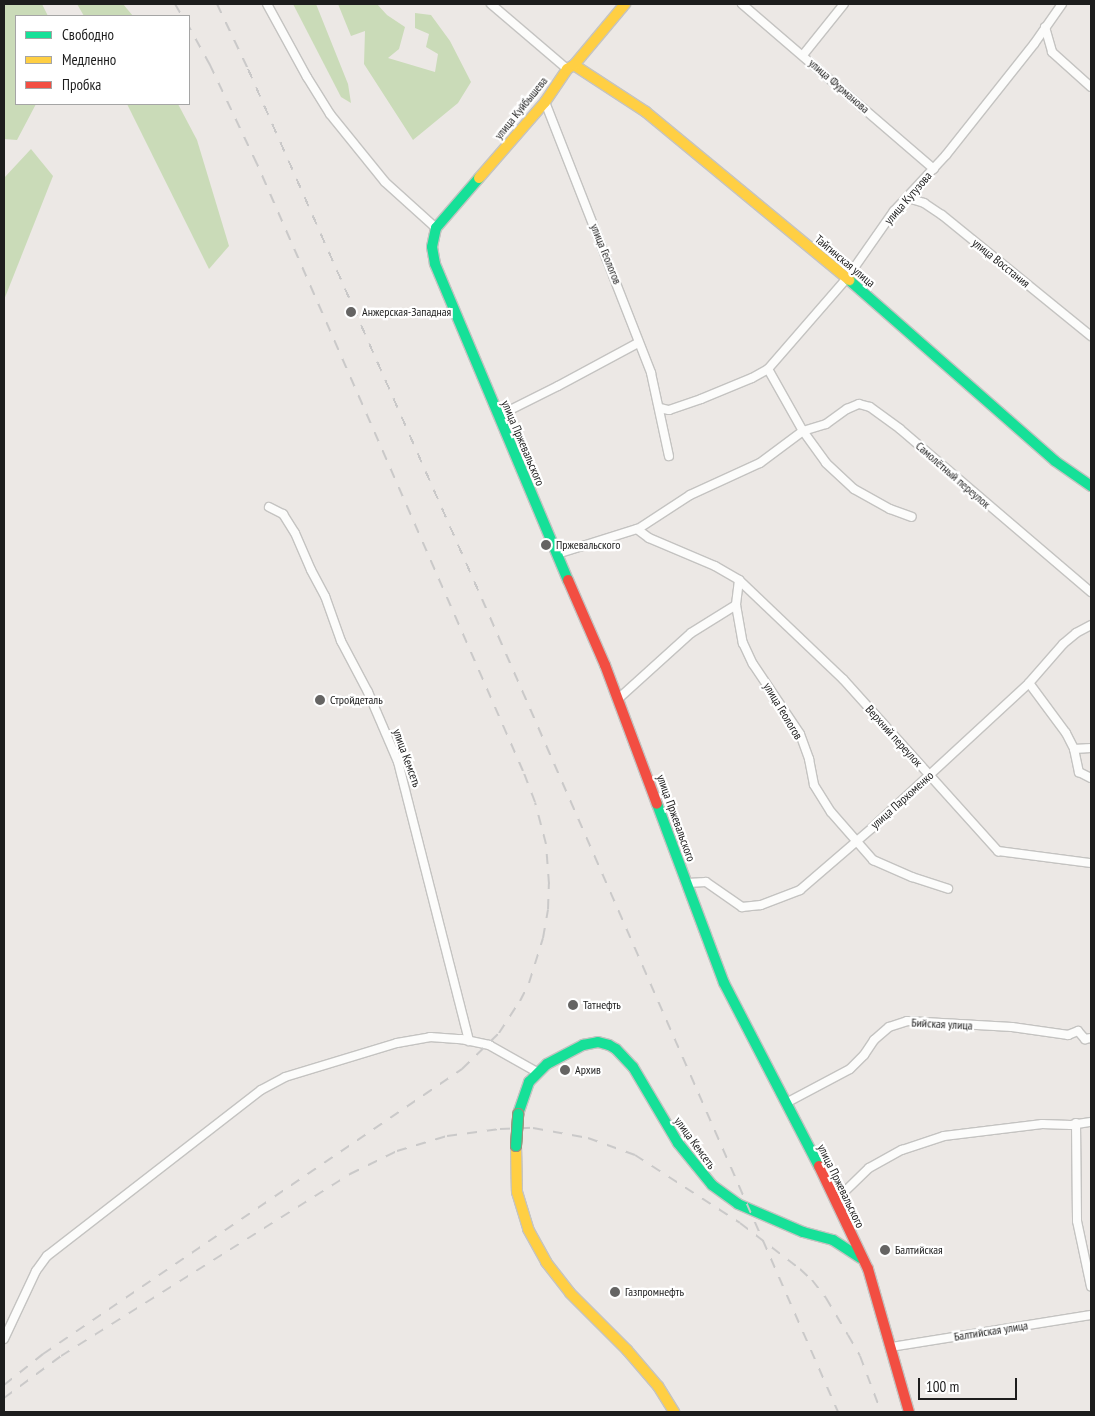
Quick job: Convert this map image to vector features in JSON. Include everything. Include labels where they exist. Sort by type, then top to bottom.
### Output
[{"type":"street","points":[[267,4],[330,114],[386,182],[436,228]]},
{"type":"street","name":"Тайгинская улица","points":[[491,4],[570,67],[646,112],[847,278],[1055,461],[1091,486]]},
{"type":"street","name":"улица Куйбышева","points":[[436,228],[545,102],[570,67],[624,4]]},
{"type":"street","name":"улица Фурманова","points":[[742,4],[934,169]]},
{"type":"street","points":[[803,55],[844,4]]},
{"type":"street","name":"улица Кутузова","points":[[660,408],[669,410],[701,399],[752,378],[768,369],[847,278],[894,211],[934,169],[1062,4]]},
{"type":"street","points":[[1045,27],[1052,52],[1091,87]]},
{"type":"street","name":"улица Геологов","points":[[545,102],[604,249],[651,374],[660,408],[669,456]]},
{"type":"street","points":[[917,188],[924,203]]},
{"type":"street","name":"улица Восстания","points":[[908,198],[924,203],[1091,336]]},
{"type":"street","name":"улица Пржевальского","points":[[436,228],[432,246],[448,299],[618,699],[724,983],[836,1200],[874,1283],[909,1412]]},
{"type":"street","points":[[498,416],[638,343]]},
{"type":"street","points":[[768,369],[804,431],[826,463],[854,489],[890,509],[912,517]]},
{"type":"street","name":"Самолётный переулок","points":[[557,554],[638,529],[690,495],[760,463],[804,431],[826,424],[847,409],[859,404],[870,407],[900,429],[1091,592]]},
{"type":"street","name":"улица Кемсеть","points":[[269,508],[283,514],[295,533],[325,596],[341,642],[368,692],[398,762],[465,1040]]},
{"type":"street","points":[[638,529],[649,538],[715,566],[739,580]]},
{"type":"street","name":"улица Геологов","points":[[739,580],[736,605],[743,643],[753,664],[800,734],[809,759],[814,785],[831,812],[858,840],[873,860],[912,877],[948,889]]},
{"type":"street","name":"Верхний переулок","points":[[739,580],[843,679],[998,851],[1091,863]]},
{"type":"street","points":[[618,699],[691,633],[736,605]]},
{"type":"street","name":"улица Пархоменко","points":[[687,883],[706,882],[742,907],[761,905],[800,890],[858,840],[1029,683],[1063,644],[1076,633],[1091,625]]},
{"type":"street","points":[[1029,683],[1066,733],[1074,749],[1079,772],[1091,778]]},
{"type":"street","points":[[1074,749],[1091,748]]},
{"type":"street","name":"Бийская улица","points":[[786,1103],[850,1069],[864,1055],[874,1040],[889,1027],[907,1021],[1012,1027],[1068,1035],[1078,1031],[1085,1039],[1091,1038]]},
{"type":"street","points":[[4,1339],[36,1271],[47,1256],[261,1090],[284,1077],[397,1042],[430,1037],[465,1040],[489,1045],[537,1072]]},
{"type":"street","name":"улица Кемсеть","points":[[674,1412],[658,1386],[627,1350],[570,1293],[546,1262],[528,1229],[517,1192],[516,1146],[518,1114],[524,1094],[537,1072],[559,1057],[583,1045],[598,1042],[616,1048],[632,1067],[678,1143],[706,1180],[738,1204],[803,1232],[833,1240],[861,1258]]},
{"type":"street","points":[[836,1200],[869,1168],[902,1150],[944,1136],[1042,1124],[1091,1122]]},
{"type":"street","points":[[1076,1123],[1077,1221],[1091,1287]]},
{"type":"street","name":"Балтийская улица","points":[[891,1347],[1091,1314]]},
{"type":"green space","points":[[4,4],[42,4],[48,15],[15,15],[15,105],[35,105],[17,140],[4,139]]},
{"type":"green space","points":[[77,4],[123,4],[132,15],[83,15]]},
{"type":"green space","points":[[293,4],[316,4],[348,84],[351,103],[341,97]]},
{"type":"green space","points":[[338,4],[377,4],[387,15],[405,27],[399,49],[388,58],[435,72],[438,54],[426,47],[429,34],[415,28],[415,13],[431,15],[450,41],[471,82],[458,103],[413,140],[364,64],[365,31],[351,36]]},
{"type":"green space","points":[[127,105],[179,105],[197,140],[229,246],[209,269]]},
{"type":"green space","points":[[31,149],[53,176],[4,300],[4,178]]},
{"type":"railway","points":[[175,4],[181,15]]},
{"type":"railway","points":[[217,4],[248,69],[482,599],[838,1412]]},
{"type":"railway","points":[[4,1385],[43,1354],[462,1069],[499,1033],[520,1001],[529,983],[543,938],[548,909],[549,884],[546,844],[535,802],[523,771],[257,164],[210,65],[190,29]]},
{"type":"railway","points":[[4,1398],[61,1356],[350,1174],[397,1151],[447,1136],[500,1129],[533,1128],[588,1138],[635,1155],[740,1223],[800,1269],[812,1280],[826,1298],[860,1356],[881,1412]]},
{"type":"traffic: fast","points":[[479,178],[436,228],[432,247],[435,264],[568,580]]},
{"type":"traffic: fast","points":[[849,280],[1055,461],[1091,486]]},
{"type":"traffic: fast","points":[[657,804],[724,983],[819,1166]]},
{"type":"traffic: fast","points":[[518,1114],[529,1082],[547,1064],[583,1045],[598,1042],[609,1045],[616,1049],[633,1067],[678,1143],[712,1185],[738,1204],[803,1232],[833,1240],[861,1258]]},
{"type":"traffic: fast","points":[[516,1146],[518,1114]]},
{"type":"traffic: slow","points":[[479,178],[545,102],[567,69],[574,65],[625,4]]},
{"type":"traffic: slow","points":[[574,65],[646,112],[849,280]]},
{"type":"traffic: slow","points":[[516,1146],[517,1192],[528,1229],[546,1262],[570,1293],[627,1350],[658,1386],[674,1412]]},
{"type":"traffic: jam","points":[[568,580],[605,665],[657,804]]},
{"type":"traffic: jam","points":[[819,1166],[868,1269],[909,1412]]},
{"type":"place","name":"Анжерская-Западная","points":[[351,312]]},
{"type":"place","name":"Пржевальского","points":[[546,545]]},
{"type":"place","name":"Стройдеталь","points":[[320,700]]},
{"type":"place","name":"Татнефть","points":[[573,1005]]},
{"type":"place","name":"Архив","points":[[565,1070]]},
{"type":"place","name":"Балтийская","points":[[885,1250]]},
{"type":"place","name":"Газпромнефть","points":[[615,1292]]}]
